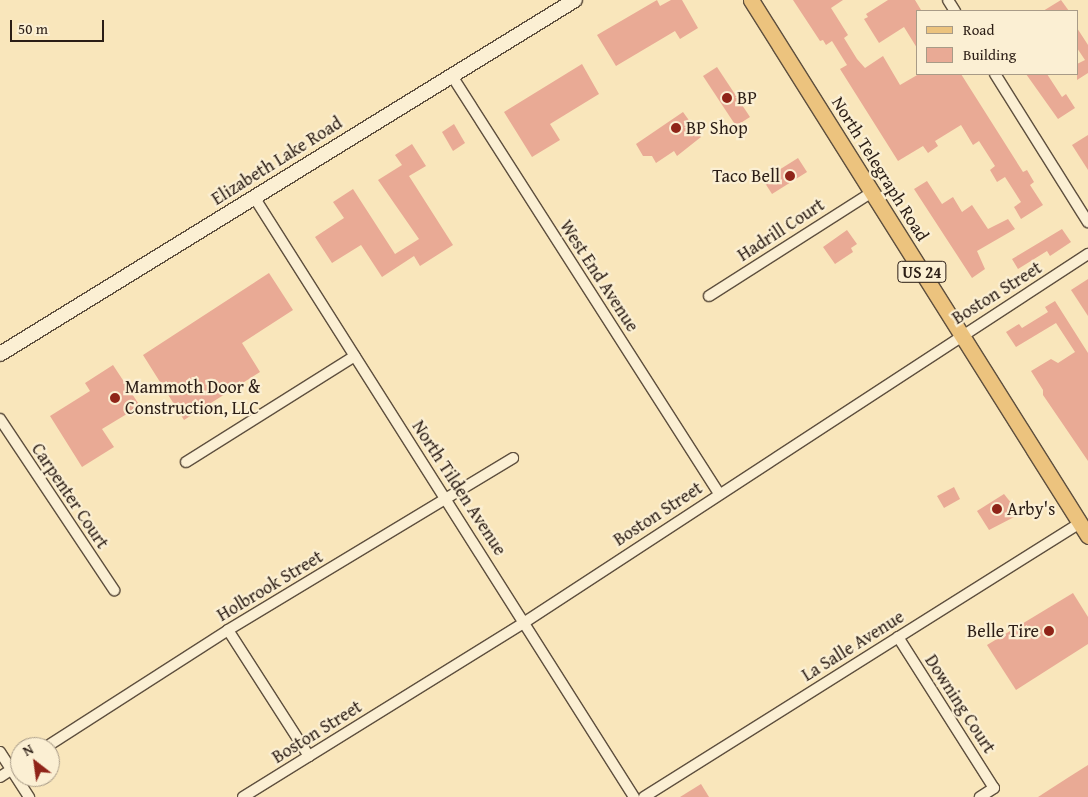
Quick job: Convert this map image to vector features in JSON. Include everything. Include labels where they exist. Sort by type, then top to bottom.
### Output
[{"type":"main road","name":"Elizabeth Lake Road","points":[[0,354],[575,0]]},
{"type":"main road","name":"North Telegraph Road","points":[[751,0],[1088,536]]},
{"type":"street","points":[[996,75],[1088,222]]},
{"type":"street","name":"West End Avenue","points":[[452,76],[719,493]]},
{"type":"street","name":"Hadrill Court","points":[[709,296],[872,192]]},
{"type":"street","name":"North Tilden Avenue","points":[[254,197],[525,622],[634,797]]},
{"type":"street","name":"Boston Street","points":[[243,797],[525,622],[961,334],[1088,254]]},
{"type":"street","points":[[186,462],[355,356]]},
{"type":"street","name":"Carpenter Court","points":[[0,419],[114,590]]},
{"type":"street","name":"Holbrook Street","points":[[60,738],[228,630],[513,458]]},
{"type":"street","name":"La Salle Avenue","points":[[644,797],[1080,523]]},
{"type":"street","points":[[228,630],[309,756]]},
{"type":"street","name":"Downing Court","points":[[898,637],[994,788],[980,797]]},
{"type":"street","points":[[0,752],[10,761]]},
{"type":"building","points":[[657,0],[660,6],[671,0],[682,0],[698,28],[680,39],[675,31],[616,66],[597,35]]},
{"type":"building","points":[[793,0],[843,0],[831,8],[848,35],[844,38],[857,59],[865,68],[883,56],[900,85],[917,75],[962,75],[1023,172],[1027,170],[1034,182],[1030,185],[1043,205],[1021,219],[1014,207],[1021,202],[1005,177],[997,182],[990,170],[995,166],[979,141],[973,145],[961,125],[935,141],[938,146],[928,153],[923,146],[898,161],[840,69],[847,65],[832,41],[826,45],[823,40],[820,41]]},
{"type":"building","points":[[888,0],[915,0],[921,10],[916,10],[916,46],[904,27],[879,43],[864,19],[868,17],[866,14]]},
{"type":"building","points":[[1061,0],[1068,10],[1045,10]]},
{"type":"building","points":[[1078,30],[1088,45],[1088,73],[1077,80],[1078,64],[1085,60],[1078,50]]},
{"type":"building","points":[[582,64],[599,94],[550,124],[560,140],[532,157],[504,112]]},
{"type":"building","points":[[717,67],[750,117],[736,126],[703,76]]},
{"type":"building","points":[[1027,75],[1048,75],[1062,97],[1066,94],[1075,108],[1058,119]]},
{"type":"building","points":[[683,112],[701,137],[677,156],[674,151],[656,163],[652,156],[643,156],[636,144]]},
{"type":"building","points":[[454,124],[465,143],[453,151],[442,132]]},
{"type":"building","points":[[1088,135],[1088,170],[1072,145]]},
{"type":"building","points":[[412,144],[426,166],[409,176],[453,245],[420,266],[414,256],[382,277],[361,245],[332,263],[315,237],[344,218],[333,202],[353,189],[395,254],[419,239],[378,180],[402,165],[395,155]]},
{"type":"building","points":[[798,158],[807,172],[772,194],[763,180]]},
{"type":"building","points":[[927,181],[942,204],[953,197],[962,212],[972,205],[988,229],[1008,219],[1015,229],[977,251],[985,269],[972,278],[914,189]]},
{"type":"building","points":[[1062,229],[1071,242],[1050,256],[1047,251],[1018,269],[1012,259]]},
{"type":"building","points":[[847,230],[857,244],[851,248],[853,252],[835,264],[823,247]]},
{"type":"building","points":[[269,273],[293,310],[242,343],[260,372],[184,420],[143,355]]},
{"type":"building","points":[[1088,279],[1088,316],[1071,290]]},
{"type":"building","points":[[1055,301],[1088,353],[1088,461],[1043,395],[1043,390],[1031,371],[1051,359],[1058,363],[1075,352],[1056,323],[1016,347],[1006,332],[1019,324],[1022,328],[1048,312],[1045,307]]},
{"type":"building","points":[[113,365],[140,406],[102,429],[114,447],[82,467],[50,416],[90,391],[85,383]]},
{"type":"building","points":[[954,487],[960,499],[944,508],[937,496]]},
{"type":"building","name":"Arby's","points":[[1004,494],[1020,514],[989,530],[977,511]]},
{"type":"building","name":"Belle Tire","points":[[1073,593],[1088,617],[1088,644],[1016,690],[987,645]]},
{"type":"building","points":[[1088,765],[1088,797],[1038,797],[1069,777]]},
{"type":"building","points":[[701,784],[709,797],[680,797]]},
{"type":"place","name":"BP","points":[[727,98]]},
{"type":"place","name":"BP Shop","points":[[676,128]]},
{"type":"place","name":"Taco Bell","points":[[790,176]]},
{"type":"place","name":"Mammoth Door & Construction, LLC","points":[[115,398]]},
{"type":"place","name":"Arby's","points":[[997,509]]},
{"type":"place","name":"Belle Tire","points":[[1049,631]]}]
